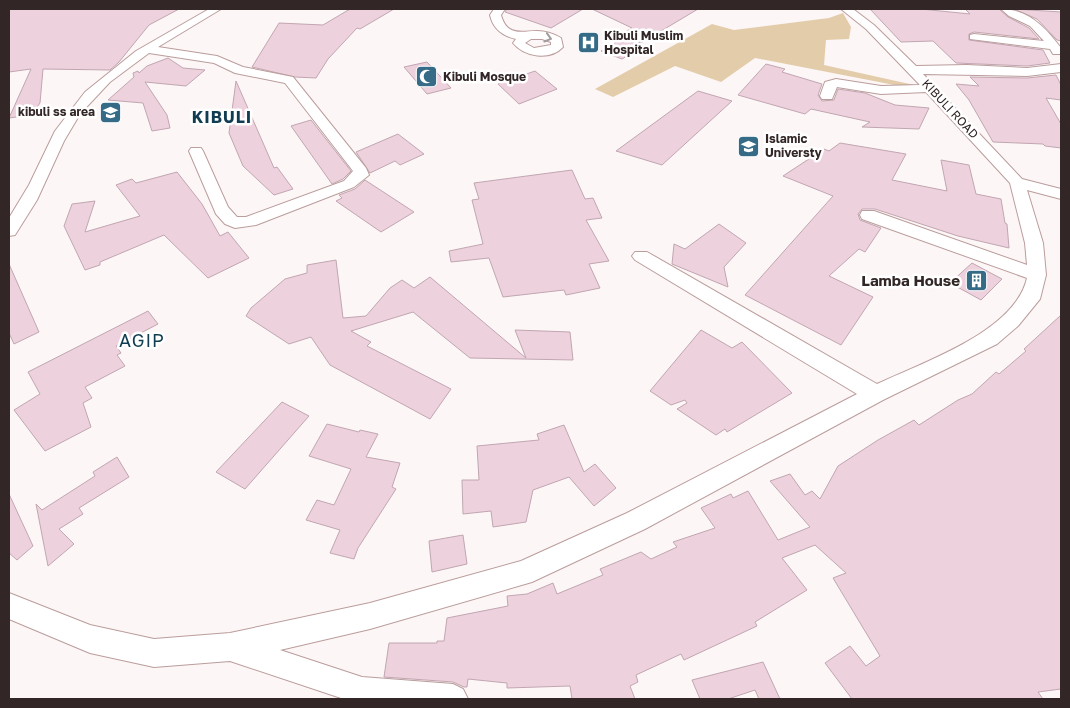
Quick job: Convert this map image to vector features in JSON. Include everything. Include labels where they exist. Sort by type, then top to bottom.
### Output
[{"type":"street","points":[[9,231],[31,195],[74,112],[117,68],[216,9]]},
{"type":"street","points":[[500,9],[495,16],[496,21],[503,30],[523,38],[541,35],[557,40],[557,47],[548,52],[535,52],[524,49],[519,44],[523,38]]},
{"type":"street","name":"KIBULI ROAD","points":[[846,9],[870,27],[913,70],[1017,182]]},
{"type":"street","points":[[1006,9],[1011,14],[1033,24],[1061,57]]},
{"type":"street","points":[[974,37],[1053,46]]},
{"type":"street","points":[[146,50],[217,60],[239,70],[290,80],[330,129],[361,175],[349,184],[250,221],[236,222],[228,219],[220,209],[196,151]]},
{"type":"street","points":[[913,70],[967,69],[1027,72],[1061,68]]},
{"type":"street","points":[[827,96],[830,85],[836,83],[881,90],[930,88]]},
{"type":"street","points":[[1017,182],[1061,194]]},
{"type":"street","points":[[9,606],[90,639],[154,653],[230,647],[370,616],[523,573],[636,521],[876,394],[990,339],[1011,321],[1033,294],[1037,275],[1034,243],[1017,182]]},
{"type":"street","points":[[868,215],[1037,275]]},
{"type":"street","points":[[641,256],[876,394]]},
{"type":"street","points":[[230,647],[362,691],[453,699]]},
{"type":"shaded area","points":[[843,13],[851,27],[849,39],[826,40],[824,65],[914,85],[920,90],[755,58],[721,82],[675,66],[613,97],[595,89],[712,24],[734,30],[829,18]]},
{"type":"building","points":[[9,9],[179,9],[149,25],[119,62],[110,70],[43,69],[40,103],[31,115],[9,118],[31,69],[9,72]]},
{"type":"building","points":[[350,9],[394,9],[360,29],[357,28],[328,59],[316,78],[295,77],[252,67],[279,23],[323,25]]},
{"type":"building","points":[[507,9],[583,9],[551,28],[505,12]]},
{"type":"building","points":[[592,9],[698,9],[641,43],[620,35],[632,28]]},
{"type":"building","points":[[870,9],[921,9],[970,14],[965,9],[999,9],[1008,17],[1029,28],[1039,39],[974,32],[969,34],[969,40],[1043,50],[1050,63],[1027,66],[956,63],[933,41],[901,42]]},
{"type":"building","points":[[1014,9],[1061,12],[1061,41],[1057,40],[1037,19]]},
{"type":"building","points":[[623,38],[644,46],[622,59],[601,51]]},
{"type":"building","points":[[168,58],[183,68],[205,70],[186,86],[145,82],[167,115],[170,128],[152,131],[143,103],[108,100],[134,77],[133,73],[138,71],[139,73],[147,66]]},
{"type":"building","name":"Kibuli Mosque","points":[[427,62],[451,88],[427,94],[404,67]]},
{"type":"building","points":[[766,64],[785,69],[782,72],[822,84],[818,95],[822,101],[834,100],[838,89],[865,93],[895,105],[929,108],[919,129],[862,127],[870,122],[811,109],[805,114],[738,95]]},
{"type":"building","points":[[535,71],[557,89],[519,104],[498,84]]},
{"type":"building","points":[[1056,75],[1061,85],[1061,100],[1046,98],[1061,124],[1061,148],[1045,146],[1043,144],[993,142],[969,100],[956,84],[979,86],[970,77],[1027,78]]},
{"type":"building","points":[[236,81],[274,168],[277,167],[293,189],[274,195],[243,166],[229,133]]},
{"type":"building","points":[[698,91],[732,101],[662,165],[616,151]]},
{"type":"building","points":[[311,120],[351,171],[343,179],[332,184],[291,126]]},
{"type":"building","points":[[398,134],[424,154],[400,165],[395,161],[370,173],[356,152]]},
{"type":"building","points":[[840,143],[906,154],[892,180],[947,191],[941,160],[969,165],[976,194],[1001,199],[1005,223],[1007,224],[1009,248],[958,236],[875,209],[862,209],[858,214],[860,220],[881,228],[865,252],[859,249],[829,276],[873,297],[841,345],[745,295],[833,196],[783,176],[824,149],[829,151]]},
{"type":"building","points":[[572,170],[585,199],[593,198],[602,218],[586,220],[609,261],[589,264],[600,288],[566,295],[564,290],[503,297],[489,258],[451,262],[449,251],[483,244],[472,200],[479,199],[474,183]]},
{"type":"building","points":[[177,172],[202,204],[220,236],[228,232],[249,258],[208,278],[164,235],[100,262],[100,265],[85,270],[64,226],[72,204],[95,201],[85,232],[140,216],[116,185],[132,179],[136,183]]},
{"type":"building","points":[[365,180],[414,212],[381,232],[336,201],[342,198],[339,195],[355,189]]},
{"type":"building","points":[[719,224],[746,243],[724,267],[728,287],[672,264],[674,244],[685,249]]},
{"type":"building","points":[[336,260],[343,318],[366,316],[390,288],[402,280],[414,288],[430,277],[526,358],[515,330],[570,332],[573,360],[470,358],[413,312],[351,331],[371,342],[367,346],[451,389],[430,419],[330,365],[311,337],[289,344],[246,316],[251,308],[285,279],[307,273],[307,265]]},
{"type":"building","name":"Lamba House","points":[[972,263],[1002,279],[981,300],[950,283]]},
{"type":"building","points":[[9,264],[39,332],[14,344],[9,333]]},
{"type":"building","points":[[148,311],[158,324],[116,346],[121,353],[117,355],[125,366],[85,387],[92,398],[83,403],[91,427],[45,451],[14,410],[40,394],[28,372]]},
{"type":"building","points":[[1061,315],[1061,689],[1038,692],[1043,699],[852,699],[825,663],[850,646],[866,666],[880,656],[833,578],[846,573],[815,545],[782,558],[807,590],[755,622],[757,626],[684,660],[681,654],[636,675],[638,682],[630,686],[635,699],[572,699],[570,686],[507,688],[507,683],[468,679],[467,687],[464,687],[453,682],[384,677],[389,643],[437,643],[437,641],[444,641],[447,618],[508,606],[507,596],[527,594],[553,583],[557,594],[603,575],[600,569],[641,552],[651,559],[677,547],[673,542],[715,528],[701,508],[731,494],[733,498],[748,491],[778,540],[810,527],[770,481],[790,474],[805,495],[812,491],[820,499],[838,466],[878,440],[914,420],[919,425],[958,400],[972,394],[996,372],[999,374],[1026,351],[1024,349]]},
{"type":"building","points":[[701,330],[732,348],[742,342],[792,393],[727,432],[725,429],[716,435],[677,409],[687,403],[685,400],[671,405],[650,391]]},
{"type":"building","points":[[282,402],[309,416],[245,489],[216,472]]},
{"type":"building","points":[[327,424],[359,432],[360,430],[378,434],[366,457],[400,463],[392,487],[396,489],[358,548],[354,559],[330,553],[340,530],[306,520],[317,500],[334,505],[351,469],[309,456]]},
{"type":"building","points":[[564,425],[584,472],[595,464],[616,488],[594,506],[569,477],[533,490],[526,522],[493,527],[491,511],[463,514],[462,480],[479,480],[477,446],[539,440],[537,434]]},
{"type":"building","points":[[117,457],[129,477],[79,508],[83,514],[59,529],[74,544],[48,566],[36,504],[42,510],[95,476],[93,472]]},
{"type":"building","points":[[9,494],[33,546],[17,560],[9,553]]},
{"type":"building","points":[[463,535],[467,564],[432,572],[429,541]]},
{"type":"building","points":[[763,662],[780,699],[759,699],[755,690],[728,699],[700,699],[692,680]]},
{"type":"place","name":"Kibuli Muslim Hospital","points":[[588,43]]},
{"type":"place","name":"Kibuli Mosque","points":[[427,77]]},
{"type":"place","name":"kibuli ss area","points":[[111,112]]},
{"type":"place","name":"Islamic Universty","points":[[749,146]]},
{"type":"place","name":"Lamba House","points":[[976,281]]},
{"type":"district","name":"KIBULI","points":[[222,117]]},
{"type":"district","name":"AGIP","points":[[142,341]]}]
